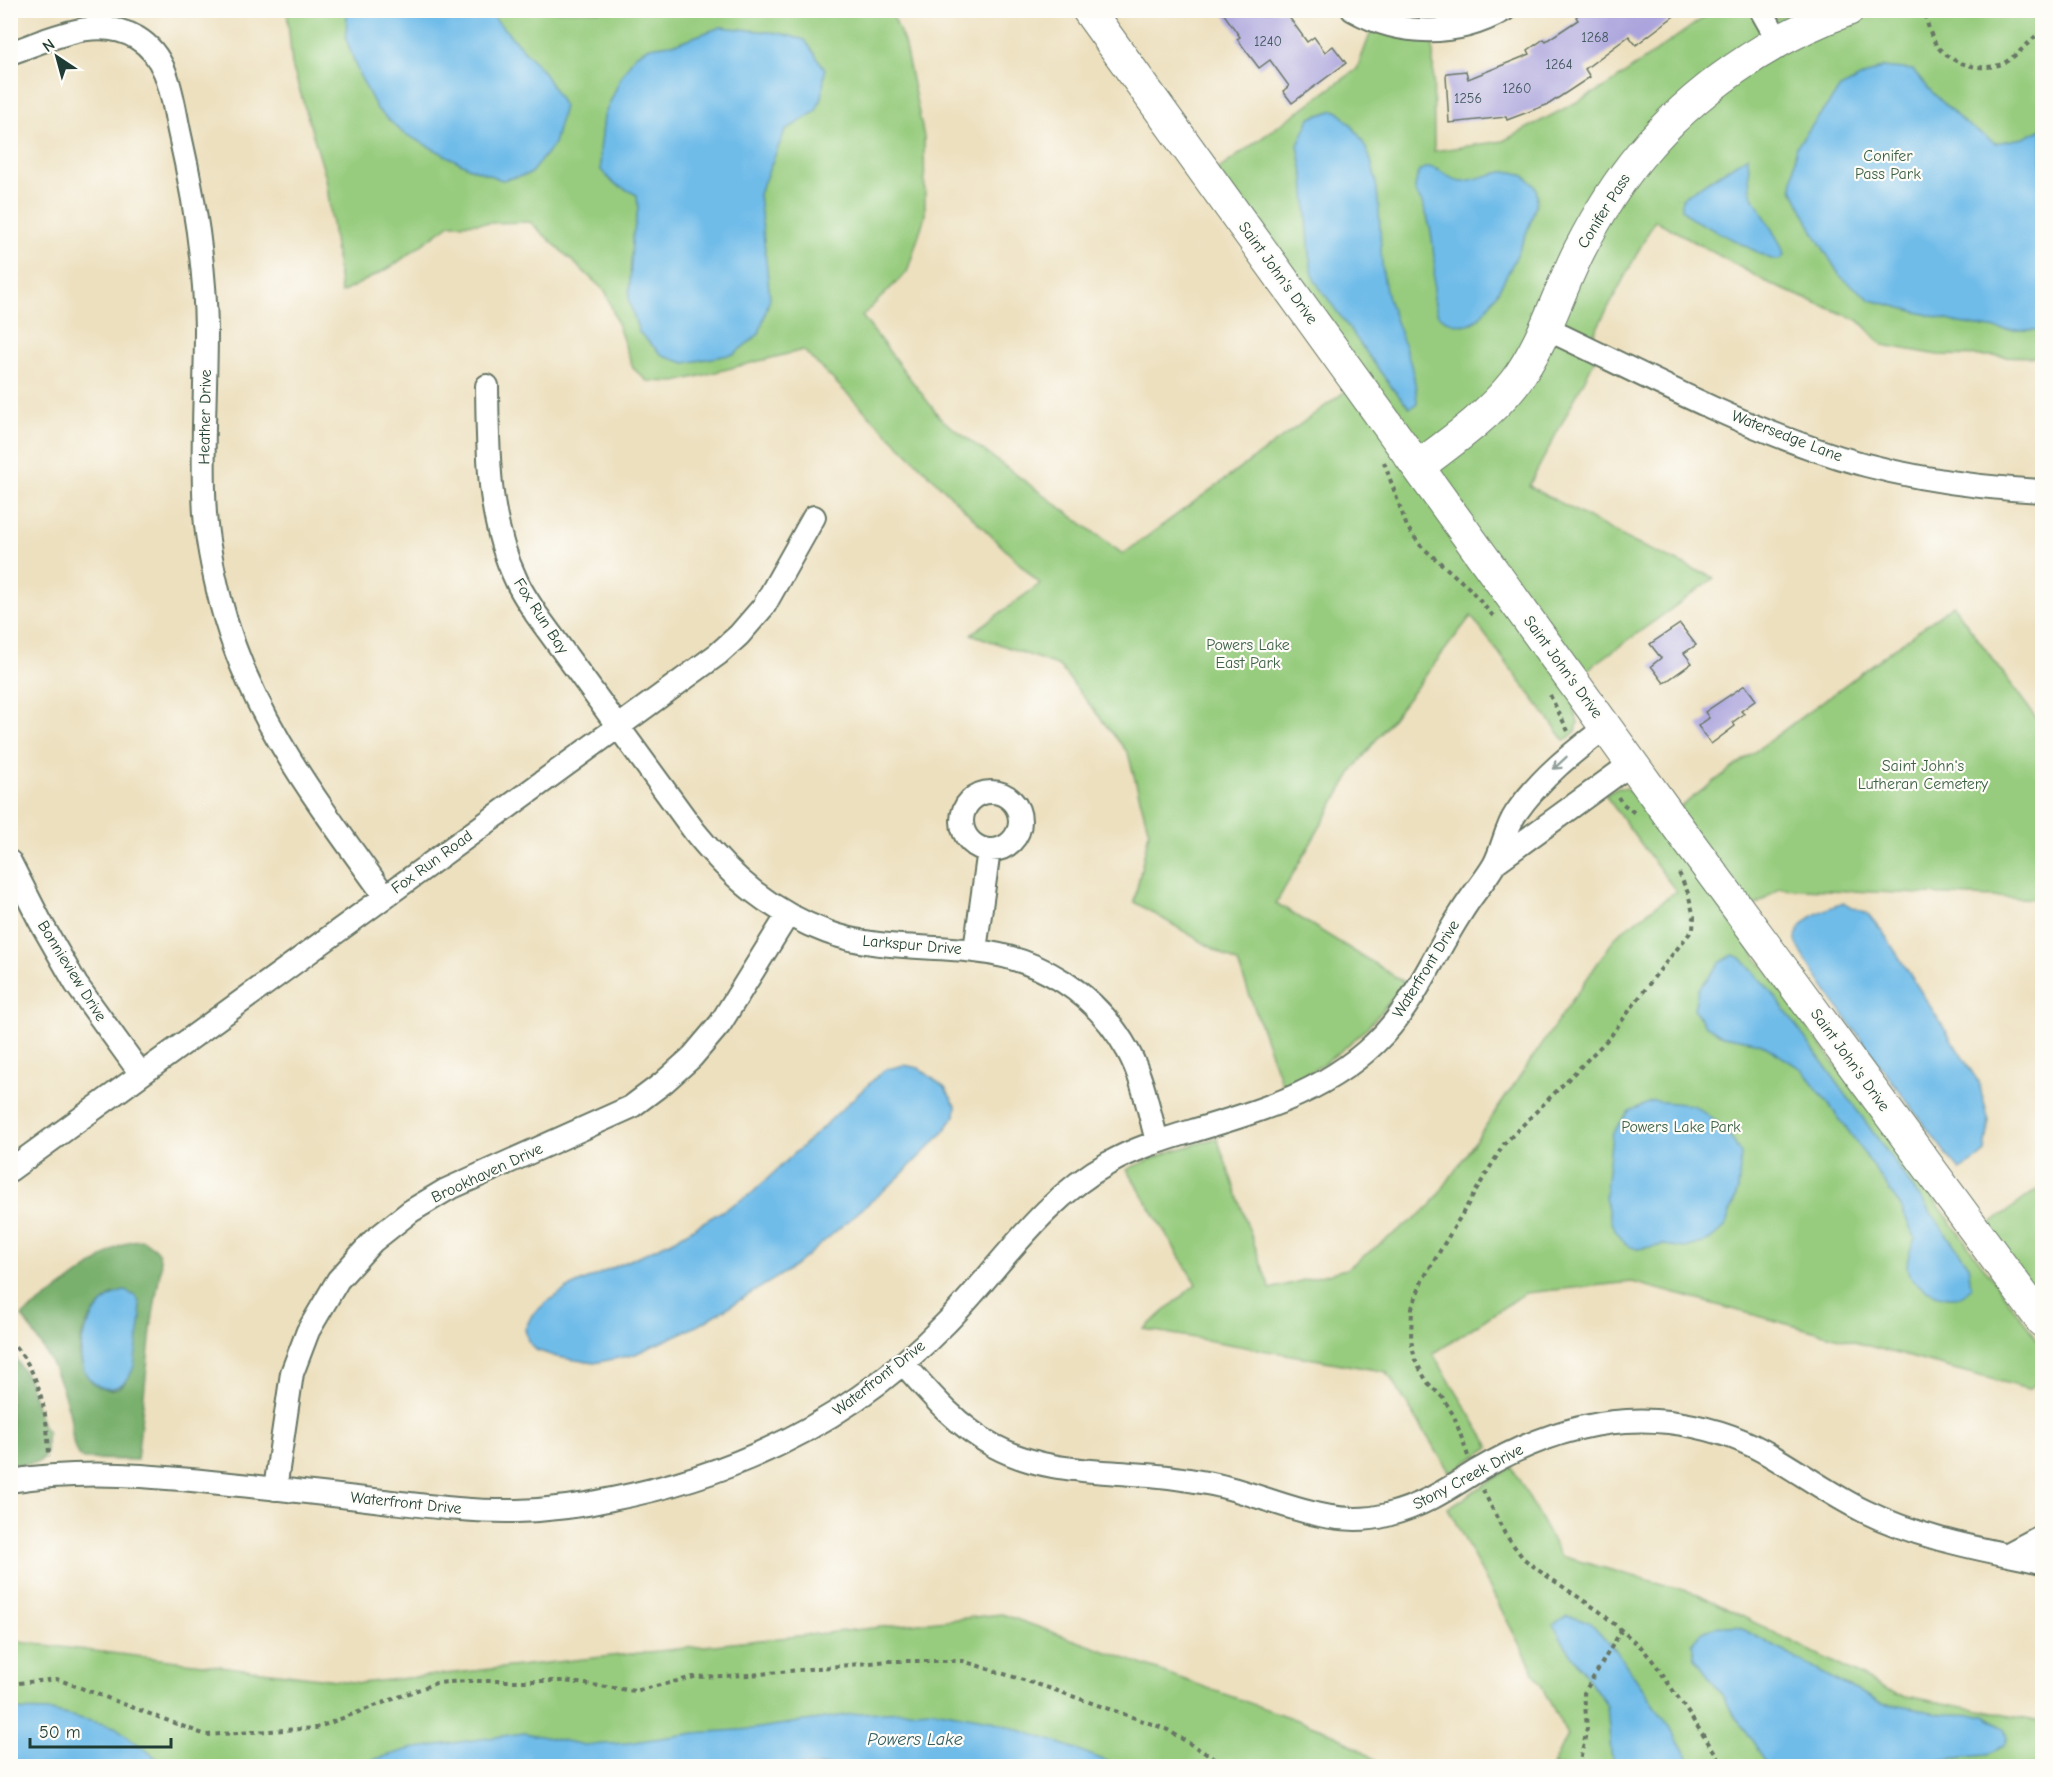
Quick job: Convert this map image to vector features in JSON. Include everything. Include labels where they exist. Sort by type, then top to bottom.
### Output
[{"type":"street","name":"Saint John's Drive","points":[[1088,10],[1632,763],[2043,1321]]},
{"type":"street","points":[[1353,10],[1388,25],[1427,30],[1463,27],[1481,22],[1504,10]]},
{"type":"street","points":[[1761,10],[1779,42]]},
{"type":"street","name":"Conifer Pass","points":[[1419,466],[1496,404],[1532,357],[1582,245],[1616,188],[1642,153],[1707,89],[1779,42],[1848,10]]},
{"type":"street","name":"Heather Drive","points":[[10,53],[77,31],[98,27],[119,30],[137,38],[162,64],[169,82],[191,183],[201,245],[206,328],[205,516],[221,603],[247,681],[277,741],[301,779],[385,896]]},
{"type":"street","name":"Watersedge Lane","points":[[1546,329],[1760,429],[1815,450],[1924,478],[1975,486],[2043,490]]},
{"type":"street","name":"Fox Run Bay","points":[[487,386],[488,469],[494,513],[504,551],[517,584],[536,614],[618,726]]},
{"type":"street","name":"Fox Run Road","points":[[10,1170],[718,654],[739,635],[764,606],[814,518]]},
{"type":"street","name":"Larkspur Drive","points":[[618,726],[695,832],[719,861],[749,890],[787,916],[828,933],[868,943],[975,951],[1008,957],[1039,968],[1071,986],[1103,1015],[1128,1052],[1139,1080],[1157,1142]]},
{"type":"street","name":"Waterfront Drive","points":[[10,1481],[49,1475],[165,1477],[454,1509],[516,1511],[565,1507],[662,1489],[716,1472],[767,1450],[813,1427],[850,1404],[903,1363],[944,1325],[1058,1199],[1078,1183],[1110,1162],[1157,1142],[1288,1101],[1323,1083],[1354,1061],[1381,1037],[1401,1014],[1417,990],[1461,911],[1496,862],[1512,818],[1539,783],[1564,758],[1606,727]]},
{"type":"street","name":"Waterfront Drive","points":[[1496,862],[1632,763]]},
{"type":"street","points":[[975,951],[989,850]]},
{"type":"street","name":"Bonnieview Drive","points":[[10,862],[76,984],[141,1074]]},
{"type":"street","name":"Brookhaven Drive","points":[[275,1489],[292,1373],[308,1330],[338,1280],[372,1241],[411,1211],[446,1190],[631,1107],[663,1083],[692,1057],[720,1024],[787,916]]},
{"type":"street","name":"Stony Creek Drive","points":[[903,1363],[928,1392],[962,1425],[1015,1455],[1059,1469],[1134,1474],[1211,1484],[1249,1492],[1321,1516],[1350,1519],[1382,1517],[1412,1508],[1441,1495],[1475,1473],[1534,1442],[1567,1430],[1602,1423],[1635,1420],[1667,1422],[1698,1426],[1730,1436],[1761,1450],[1861,1510],[1900,1528],[1961,1545],[2043,1562]]},
{"type":"street","points":[[2008,1554],[2043,1536]]},
{"type":"path","points":[[1961,10],[1924,13],[1936,45],[1945,54],[1969,66],[1983,68],[2010,60],[2043,31]]},
{"type":"path","points":[[1399,439],[1383,453],[1384,468],[1407,527],[1421,546],[1468,588],[1499,624]]},
{"type":"path","points":[[1547,690],[1579,747]]},
{"type":"path","points":[[1606,782],[1622,803],[1639,815]]},
{"type":"path","points":[[1677,868],[1688,893],[1694,917],[1694,929],[1655,976],[1610,1037],[1504,1144],[1422,1281],[1412,1308],[1411,1339],[1415,1360],[1427,1382],[1443,1398],[1454,1416],[1475,1473],[1505,1534],[1522,1558],[1599,1611],[1642,1648],[1656,1665],[1724,1767]]},
{"type":"path","points":[[10,1340],[30,1368],[40,1397],[48,1432],[49,1475]]},
{"type":"path","points":[[1577,1767],[1587,1728],[1584,1693],[1622,1631]]},
{"type":"path","points":[[10,1684],[57,1679],[206,1735],[316,1728],[436,1683],[564,1681],[635,1691],[694,1677],[750,1675],[889,1661],[963,1661],[1166,1729],[1226,1767]]},
{"type":"green space","points":[[1792,10],[2042,11],[2042,357],[1938,355],[1883,345],[1858,320],[1772,285],[1655,220],[1587,347],[1598,354],[1529,486],[1635,543],[1714,578],[1573,680],[1574,710],[1578,723],[1576,731],[1565,741],[1471,616],[1353,770],[1276,903],[1404,982],[1379,1014],[1351,1043],[1319,1067],[1283,1087],[1238,963],[1134,902],[1149,832],[1128,753],[1059,666],[971,634],[1040,584],[803,350],[676,382],[647,381],[633,368],[606,292],[530,222],[450,224],[391,267],[341,293],[326,178],[292,65],[287,11],[891,11],[904,42],[924,137],[925,216],[907,272],[862,316],[941,419],[1123,554],[1358,382],[1208,177],[1357,69],[1375,21],[1358,11],[1504,11],[1433,31],[1434,151],[1503,141],[1607,86],[1713,11],[1761,11],[1768,22]]},
{"type":"green space","name":"Saint John's Lutheran Cemetery","points":[[1953,605],[2042,726],[2042,899],[1779,888],[1743,915],[1669,815]]},
{"type":"green space","name":"Powers Lake Park","points":[[1618,788],[1626,788],[1638,796],[2042,1346],[2042,1379],[2028,1389],[1632,1282],[1525,1293],[1433,1354],[1490,1447],[1450,1473],[1387,1372],[1144,1329],[1196,1284],[1127,1169],[1169,1152],[1217,1138],[1270,1289],[1346,1269],[1430,1207],[1617,935],[1676,891],[1605,795]]},
{"type":"green space","points":[[2042,1186],[2042,1321],[1978,1233]]},
{"type":"green space","points":[[143,1240],[155,1249],[159,1254],[161,1266],[152,1321],[137,1460],[83,1459],[74,1445],[70,1416],[57,1375],[22,1316],[116,1248],[131,1241]],"holes":[[[113,1294],[139,1302],[140,1321],[130,1375],[120,1387],[107,1389],[95,1384],[86,1373],[80,1357],[82,1337],[92,1316]]]},
{"type":"green space","points":[[10,1350],[28,1378],[43,1426],[48,1432],[44,1457],[32,1464],[11,1465]]},
{"type":"green space","points":[[1512,1467],[1561,1556],[1698,1594],[1896,1694],[2042,1722],[2042,1766],[1552,1766],[1567,1735],[1448,1508]]},
{"type":"green space","points":[[1002,1614],[1333,1733],[1385,1766],[11,1766],[11,1641],[361,1683]]},
{"type":"water","points":[[347,11],[488,11],[543,71],[564,106],[554,144],[530,174],[502,180],[468,167],[403,133],[377,109],[359,74],[346,39]]},
{"type":"water","points":[[721,27],[779,33],[805,40],[825,69],[822,98],[815,112],[785,131],[759,194],[770,298],[759,334],[734,354],[685,363],[663,356],[639,332],[629,301],[632,240],[638,209],[637,195],[613,183],[601,170],[600,151],[604,116],[621,77],[635,55],[650,47],[677,43]]},
{"type":"water","points":[[1882,67],[1913,70],[1962,121],[1995,143],[2024,138],[2042,129],[2042,330],[2003,330],[1959,323],[1871,300],[1840,276],[1815,235],[1792,189],[1796,147],[1840,88]]},
{"type":"water","points":[[1334,110],[1342,114],[1351,125],[1364,144],[1372,164],[1377,186],[1383,276],[1414,376],[1417,403],[1410,408],[1392,388],[1315,281],[1311,267],[1304,179],[1298,145],[1310,118]]},
{"type":"water","points":[[1748,156],[1750,191],[1782,247],[1784,256],[1779,260],[1771,259],[1690,218],[1682,209],[1682,198]]},
{"type":"water","points":[[1427,167],[1437,169],[1459,181],[1514,172],[1529,180],[1536,191],[1535,207],[1514,262],[1483,313],[1469,324],[1449,322],[1440,317],[1436,308],[1431,232],[1415,189],[1419,171]]},
{"type":"water","points":[[1844,903],[1868,914],[1883,932],[1979,1083],[1989,1121],[1985,1152],[1960,1170],[1838,1007],[1816,976],[1796,940],[1797,933],[1807,920],[1821,911]]},
{"type":"water","points":[[1733,955],[1741,958],[1774,995],[1968,1264],[1971,1287],[1964,1294],[1957,1297],[1941,1296],[1924,1288],[1911,1277],[1907,1263],[1915,1239],[1901,1207],[1803,1070],[1760,1043],[1723,1036],[1705,1025],[1694,1009],[1698,990],[1721,962]]},
{"type":"water","points":[[904,1065],[919,1068],[945,1088],[956,1106],[955,1116],[941,1135],[896,1180],[794,1267],[701,1324],[633,1355],[594,1363],[557,1357],[536,1350],[528,1341],[525,1329],[532,1315],[547,1302],[568,1288],[670,1242],[751,1194],[884,1070]]},
{"type":"water","points":[[1653,1101],[1693,1105],[1725,1128],[1741,1154],[1738,1190],[1725,1227],[1709,1241],[1685,1248],[1664,1245],[1637,1249],[1626,1245],[1612,1225],[1605,1198],[1612,1134],[1629,1111]]},
{"type":"water","points":[[125,1291],[135,1296],[139,1302],[141,1318],[134,1366],[126,1381],[115,1388],[103,1388],[92,1382],[85,1371],[81,1356],[83,1337],[99,1307],[106,1300]]},
{"type":"water","points":[[1567,1616],[1589,1622],[1619,1655],[1670,1727],[1693,1766],[1616,1766],[1611,1753],[1607,1706],[1554,1625]]},
{"type":"water","points":[[1718,1625],[1741,1628],[1882,1703],[1943,1714],[1985,1715],[2004,1727],[2007,1737],[2004,1746],[1987,1755],[1947,1759],[1912,1766],[1768,1766],[1695,1658],[1692,1644],[1701,1633]]},
{"type":"water","points":[[11,1710],[51,1711],[115,1727],[167,1766],[11,1766]]},
{"type":"water","name":"Powers Lake","points":[[934,1710],[989,1720],[1068,1746],[1119,1766],[352,1766],[410,1749],[524,1733],[585,1745],[627,1743],[695,1733],[752,1729],[860,1713]]},
{"type":"building","points":[[1221,10],[1284,10],[1307,42],[1314,37],[1325,52],[1333,46],[1346,63],[1292,103],[1283,91],[1289,86],[1270,60],[1259,68],[1237,39],[1240,37]]},
{"type":"building","points":[[1584,10],[1682,10],[1636,45],[1629,36],[1585,69],[1590,77],[1549,104],[1507,120],[1506,117],[1449,123],[1447,73],[1466,71],[1468,79],[1530,54],[1528,50],[1578,20],[1576,17]]},
{"type":"building","points":[[1680,624],[1696,645],[1684,653],[1692,663],[1664,683],[1651,666],[1661,658],[1650,644]]},
{"type":"building","points":[[1745,685],[1756,700],[1741,711],[1744,714],[1733,722],[1735,726],[1711,744],[1698,726],[1709,718],[1705,712]]},
{"type":"park label","name":"Conifer Pass Park","points":[[1888,165]]},
{"type":"park label","name":"Powers Lake East Park","points":[[1248,654]]}]
